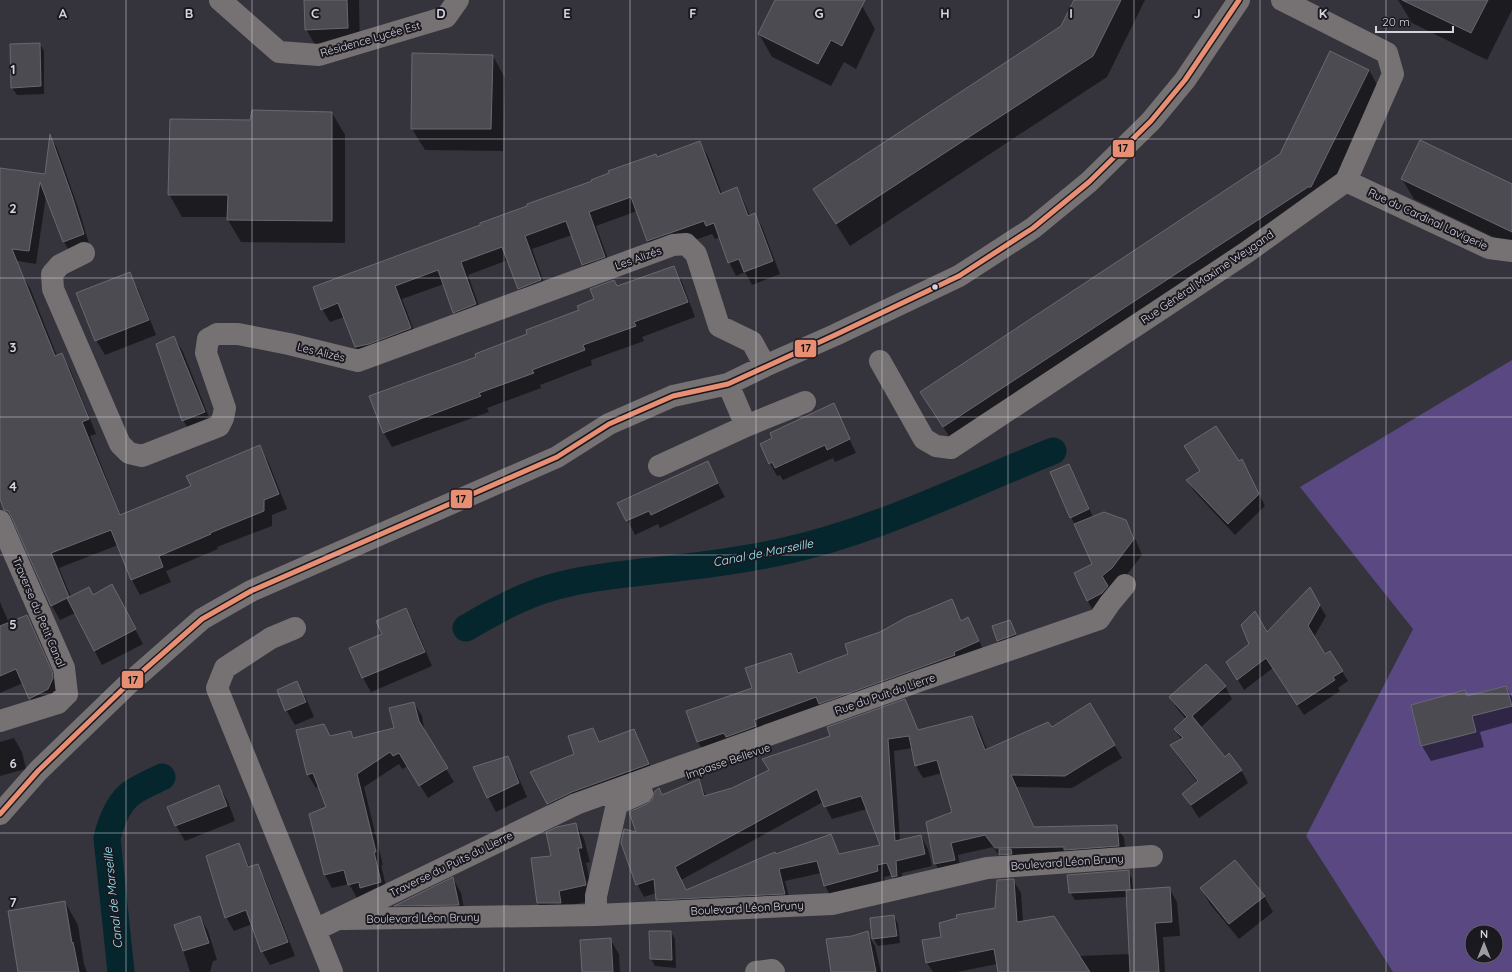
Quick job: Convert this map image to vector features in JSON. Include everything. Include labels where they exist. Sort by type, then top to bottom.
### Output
[{"type":"street","name":"Résidence Lycée Est","points":[[220,0],[279,52],[319,54],[446,17],[458,0]]},
{"type":"street","points":[[0,814],[43,766],[127,685],[202,618],[251,592],[557,458],[609,424],[673,396],[728,384],[835,335],[959,276],[1033,228],[1089,182],[1152,121],[1185,80],[1239,0]]},
{"type":"street","points":[[1282,0],[1387,53],[1394,74],[1346,181]]},
{"type":"street","name":"Rue du Cardinal Lavigerie","points":[[1346,181],[1489,248],[1512,251]]},
{"type":"street","name":"Rue Général Maxime Weygand","points":[[880,361],[924,439],[936,446],[951,448],[1247,252],[1346,181]]},
{"type":"street","name":"Les Alizés","points":[[84,253],[60,265],[52,274],[53,289],[120,444],[129,453],[142,456],[219,426],[223,418],[225,408],[206,353],[208,339],[216,334],[238,334],[289,344],[358,361],[673,245],[686,244],[696,254],[719,326],[752,342],[765,366]]},
{"type":"street","points":[[728,384],[746,426]]},
{"type":"street","points":[[659,466],[746,426],[805,402]]},
{"type":"street","name":"Traverse du Petit Canal","points":[[0,521],[64,668],[67,694],[58,703],[0,721]]},
{"type":"street","name":"Rue du Puit du Lierre","points":[[631,784],[904,686],[1099,619],[1125,585]]},
{"type":"street","points":[[295,628],[271,638],[225,668],[218,688],[332,972]]},
{"type":"street","name":"Impasse Bellevue","points":[[596,915],[596,896],[617,804],[688,774],[948,687]]},
{"type":"street","name":"Traverse du Puits du Lierre","points":[[315,930],[576,804],[631,784]]},
{"type":"street","name":"Boulevard Léon Bruny","points":[[337,919],[596,915],[832,904],[987,868],[1152,856]]},
{"type":"street","points":[[756,972],[772,970],[774,972]]},
{"type":"shaded area","points":[[1512,360],[1512,972],[1393,972],[1306,836],[1413,629],[1300,487]]},
{"type":"building","points":[[304,0],[347,0],[348,28],[305,30]]},
{"type":"building","points":[[775,0],[865,0],[842,46],[831,40],[818,64],[758,34]]},
{"type":"building","points":[[1074,0],[1121,0],[1093,56],[836,224],[813,189],[1061,26]]},
{"type":"building","points":[[1402,0],[1488,0],[1471,33]]},
{"type":"building","points":[[40,43],[41,86],[11,88],[10,44]]},
{"type":"building","points":[[1330,51],[1369,70],[1311,187],[1308,187],[943,427],[920,392],[1280,154]]},
{"type":"building","points":[[412,53],[493,55],[491,129],[411,129]]},
{"type":"building","points":[[252,110],[332,112],[332,221],[227,220],[228,195],[168,195],[170,119],[250,120]]},
{"type":"building","points":[[50,134],[84,234],[63,242],[40,182],[29,251],[12,249],[55,356],[62,353],[89,419],[82,422],[120,515],[191,486],[186,476],[260,445],[279,494],[264,500],[264,511],[159,556],[163,567],[131,580],[111,530],[51,553],[69,597],[51,606],[11,516],[8,511],[4,510],[0,499],[0,168],[45,174]]},
{"type":"building","points":[[1420,140],[1512,184],[1512,232],[1401,179]]},
{"type":"building","points":[[700,141],[720,194],[737,187],[748,216],[755,213],[773,261],[744,272],[739,259],[728,263],[714,223],[706,226],[704,221],[647,241],[631,197],[589,212],[605,257],[582,265],[566,221],[525,236],[541,280],[518,289],[502,247],[461,262],[476,304],[453,313],[438,270],[395,286],[411,328],[369,344],[355,347],[338,303],[321,310],[313,287],[480,225],[480,223],[527,206],[527,204],[592,181],[591,180],[609,173],[608,171],[656,154],[657,157]]},
{"type":"building","points":[[674,266],[688,302],[634,322],[636,326],[583,345],[585,350],[532,370],[534,373],[479,393],[481,396],[383,433],[369,396],[476,357],[475,354],[527,334],[526,330],[579,310],[577,306],[594,299],[590,289],[614,280],[617,286]]},
{"type":"building","points":[[130,272],[149,320],[95,341],[76,293]]},
{"type":"building","points":[[174,336],[205,412],[182,421],[156,344]]},
{"type":"building","points":[[834,403],[850,439],[827,450],[825,445],[775,468],[772,462],[769,464],[760,444],[772,438],[770,433]]},
{"type":"building","points":[[1216,426],[1239,461],[1242,459],[1259,494],[1228,524],[1186,480],[1200,471],[1184,446]]},
{"type":"building","points":[[708,461],[718,483],[651,515],[649,511],[626,521],[617,503]]},
{"type":"building","points":[[1069,464],[1089,509],[1070,518],[1050,472]]},
{"type":"building","points":[[1104,512],[1126,520],[1134,539],[1112,568],[1102,576],[1108,586],[1102,593],[1087,601],[1074,573],[1092,564],[1074,524]]},
{"type":"building","points":[[112,584],[136,629],[94,651],[67,598],[89,587],[93,595]]},
{"type":"building","points":[[1310,587],[1320,605],[1308,626],[1325,654],[1330,651],[1343,671],[1333,677],[1335,680],[1297,705],[1266,658],[1237,680],[1226,662],[1249,644],[1241,625],[1255,611],[1267,632]]},
{"type":"building","points":[[952,599],[961,621],[968,617],[979,641],[954,652],[955,655],[819,704],[816,697],[754,720],[756,726],[726,737],[724,733],[697,742],[686,711],[752,688],[745,668],[791,653],[798,673],[848,654],[845,644],[880,632],[907,617]]},
{"type":"building","points":[[406,608],[425,652],[362,678],[349,648],[382,634],[376,621]]},
{"type":"building","points":[[27,615],[52,671],[53,678],[48,689],[29,699],[16,669],[0,676],[0,626]]},
{"type":"building","points":[[1010,620],[1016,634],[997,641],[992,626]]},
{"type":"building","points":[[1206,664],[1226,686],[1192,716],[1225,757],[1229,753],[1242,770],[1191,805],[1182,794],[1198,781],[1170,745],[1183,738],[1174,729],[1187,717],[1169,697]]},
{"type":"building","points":[[297,681],[306,702],[285,711],[277,690]]},
{"type":"building","points":[[1506,686],[1512,706],[1472,716],[1476,732],[1421,746],[1411,705],[1465,690],[1467,696]]},
{"type":"building","points":[[905,699],[918,730],[972,716],[985,750],[1048,722],[1052,727],[1090,703],[1115,745],[1065,776],[1011,775],[1034,827],[1117,825],[1119,846],[1064,850],[1064,847],[995,848],[985,835],[951,843],[955,860],[934,864],[926,822],[952,812],[937,760],[915,766],[909,736],[888,739],[895,841],[921,835],[925,854],[896,861],[897,876],[892,877],[887,863],[877,865],[878,871],[824,886],[817,861],[779,869],[785,894],[656,900],[654,879],[636,885],[621,843],[624,829],[636,832],[629,812],[647,804],[652,800],[654,792],[659,788],[662,795],[699,779],[704,796],[732,788],[769,770],[762,759],[830,736],[827,727]],"holes":[[[817,789],[824,807],[861,796],[880,845],[839,854],[831,834],[776,854],[775,852],[686,890],[675,867]]]},
{"type":"building","points":[[414,702],[419,721],[448,768],[419,786],[399,753],[393,756],[390,752],[357,774],[376,852],[374,852],[381,882],[360,888],[359,882],[348,885],[344,870],[324,875],[309,814],[326,807],[313,773],[307,775],[296,730],[324,724],[330,736],[351,731],[353,738],[394,728],[389,708]]},
{"type":"building","points":[[593,728],[599,742],[634,729],[649,764],[572,792],[547,804],[530,772],[574,754],[568,736]]},
{"type":"building","points":[[508,756],[519,783],[487,798],[473,767]]},
{"type":"building","points":[[219,785],[227,806],[175,826],[167,807]]},
{"type":"building","points":[[576,823],[582,848],[578,848],[586,885],[559,891],[561,903],[537,903],[531,858],[551,856],[546,832],[557,827]]},
{"type":"building","points":[[239,843],[248,867],[258,864],[288,942],[261,952],[246,910],[225,918],[206,856]]},
{"type":"building","points":[[999,849],[1011,849],[1012,854],[999,855]]},
{"type":"building","points":[[1235,860],[1265,896],[1229,924],[1200,888]]},
{"type":"building","points":[[1129,870],[1130,890],[1069,893],[1067,875]]},
{"type":"building","points":[[453,877],[459,905],[394,906]]},
{"type":"building","points":[[1014,879],[1017,922],[1054,916],[1090,972],[998,972],[994,949],[926,963],[922,940],[941,937],[939,923],[957,918],[956,915],[995,908],[997,880]]},
{"type":"building","points":[[1170,887],[1172,922],[1155,923],[1159,972],[1130,972],[1126,890]]},
{"type":"building","points":[[65,901],[72,943],[73,942],[79,972],[18,972],[8,911]]},
{"type":"building","points":[[894,915],[897,936],[872,939],[870,918]]},
{"type":"building","points":[[200,916],[209,943],[183,951],[174,925]]},
{"type":"building","points":[[649,931],[671,931],[672,960],[650,959]]},
{"type":"building","points":[[868,931],[876,972],[831,972],[826,939],[852,936]]},
{"type":"building","points":[[611,938],[613,972],[582,972],[580,940]]},
{"type":"waterway","name":"Canal de Marseille","points":[[466,628],[517,600],[561,585],[607,576],[746,559],[780,552],[850,533],[918,508],[1053,451]]},
{"type":"waterway","name":"Canal de Marseille","points":[[121,972],[107,838],[113,819],[123,801],[136,790],[162,777]]},
{"type":"transit line","name":"17","points":[[0,814],[38,771],[127,685],[202,619],[251,591],[557,457],[609,424],[673,396],[728,384],[835,335],[959,276],[1033,228],[1089,182],[1151,121],[1185,80],[1239,0]]}]
